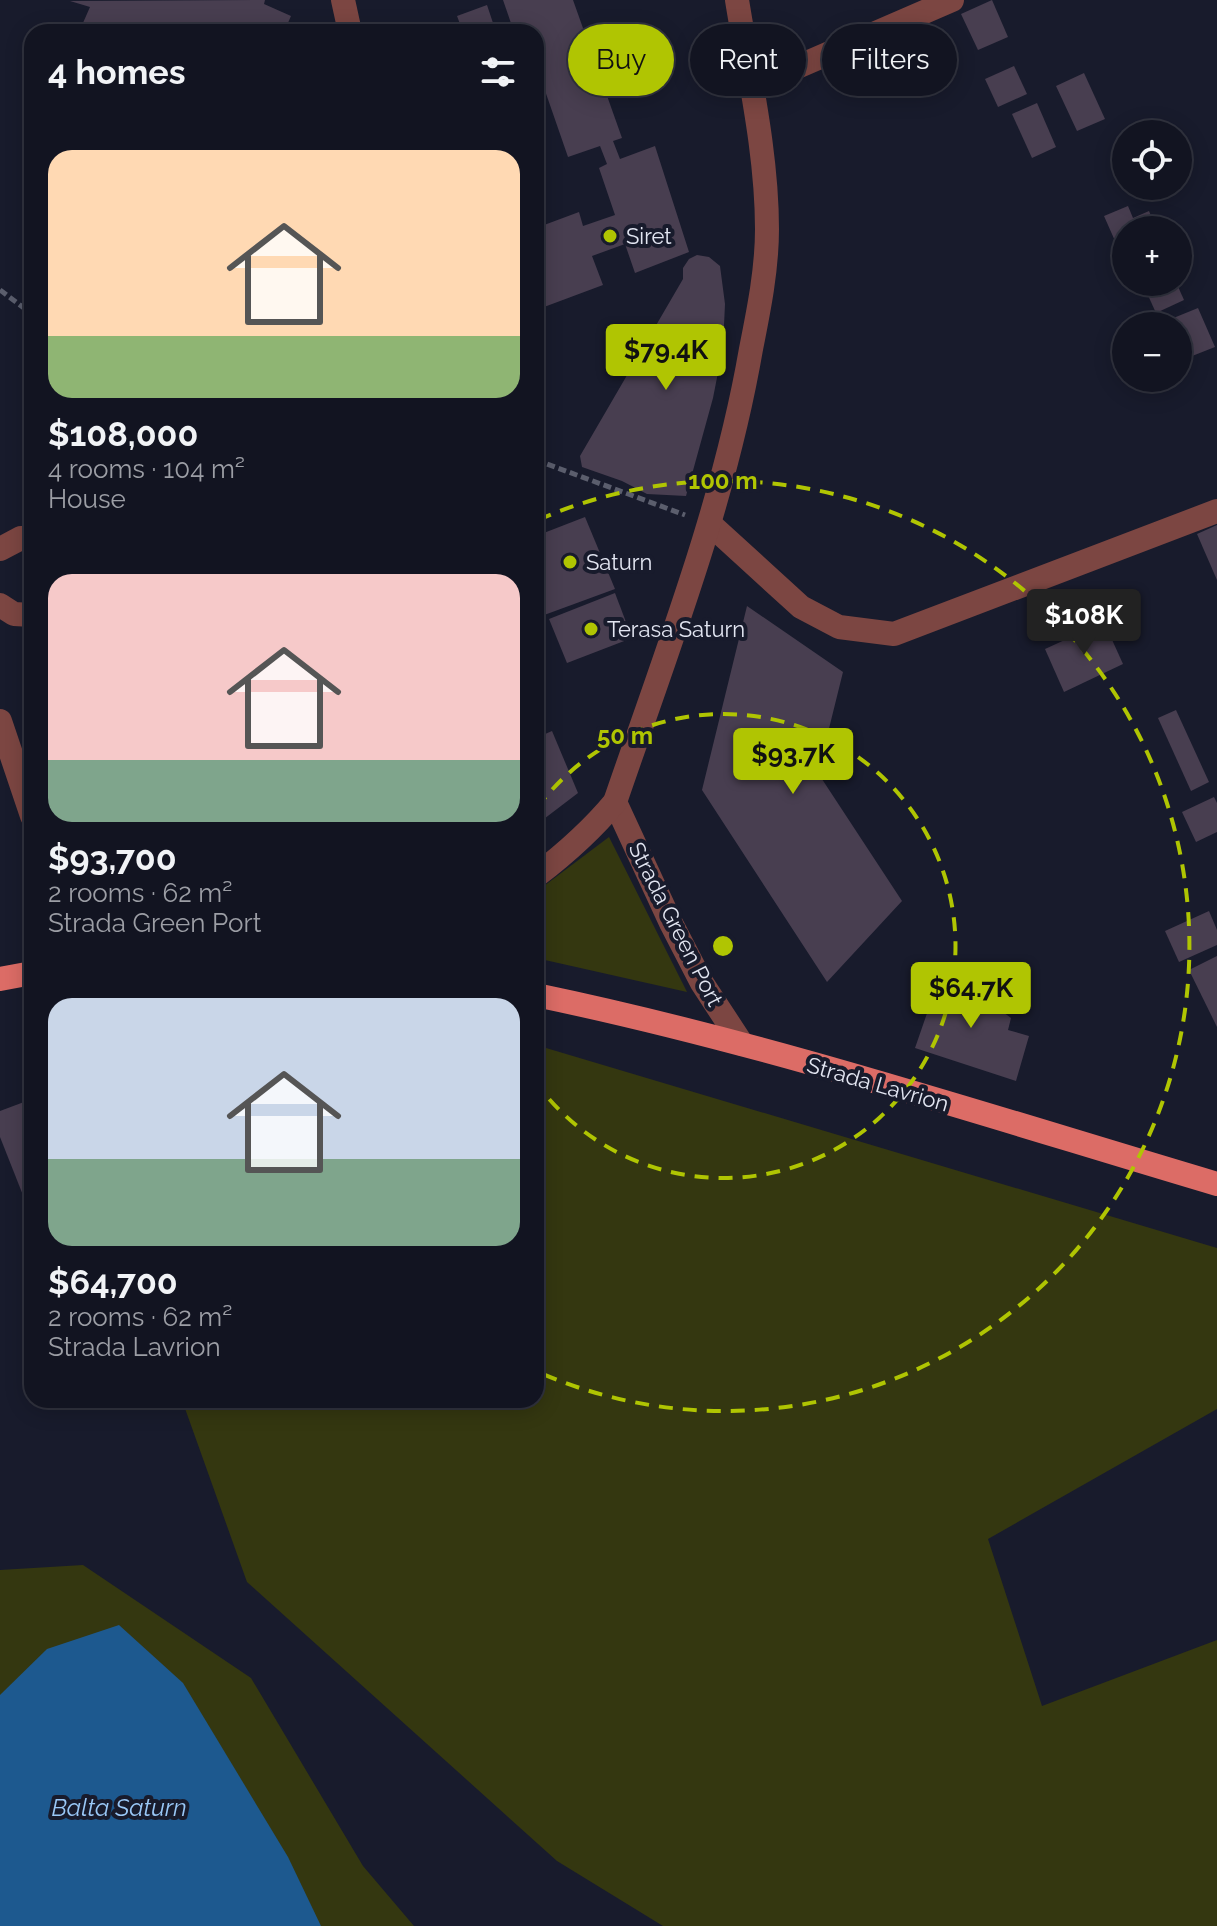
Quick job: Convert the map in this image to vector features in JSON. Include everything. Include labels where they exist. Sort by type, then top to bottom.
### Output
[{"type":"main road","points":[[0,979],[24,974]]},
{"type":"main road","name":"Strada Lavrion","points":[[544,997],[742,1044],[1217,1184]]},
{"type":"street","points":[[343,0],[348,24]]},
{"type":"street","points":[[737,0],[741,24]]},
{"type":"street","points":[[806,63],[952,0]]},
{"type":"street","points":[[544,870],[595,826],[615,802],[710,524],[740,413],[763,282],[767,229],[764,177],[752,96]]},
{"type":"street","points":[[710,524],[801,607],[839,627],[894,634],[1217,511]]},
{"type":"street","points":[[0,549],[24,538]]},
{"type":"street","points":[[0,605],[14,614],[24,615]]},
{"type":"street","points":[[0,721],[24,792]]},
{"type":"street","name":"Strada Green Port","points":[[615,802],[702,983],[742,1044]]},
{"type":"path","points":[[0,290],[24,308]]},
{"type":"path","points":[[544,463],[710,524]]},
{"type":"green space","points":[[609,837],[687,992],[544,960],[544,886]]},
{"type":"green space","points":[[544,1047],[1217,1248],[1217,1409],[988,1539],[1042,1706],[1217,1640],[1217,1926],[663,1926],[557,1861],[247,1582],[185,1408],[544,1408]]},
{"type":"green space","name":"Balta Saturn","points":[[83,1565],[251,1678],[363,1866],[414,1926],[0,1926],[0,1570]]},
{"type":"water","name":"Balta Saturn","points":[[119,1625],[183,1683],[288,1857],[321,1926],[0,1926],[0,1695],[47,1649]]},
{"type":"building","points":[[265,0],[264,4],[291,16],[288,24],[83,24],[90,7],[70,1]]},
{"type":"building","name":"Siret","points":[[503,0],[573,0],[582,24],[568,24],[568,96],[607,96],[622,138],[613,141],[620,159],[655,146],[689,252],[635,273],[625,244],[592,256],[603,285],[544,307],[544,225],[579,212],[583,226],[615,215],[599,168],[607,164],[600,146],[568,157],[544,88],[544,24],[511,24]]},
{"type":"building","points":[[992,0],[1008,37],[978,50],[961,14]]},
{"type":"building","points":[[487,5],[493,24],[460,24],[457,16]]},
{"type":"building","points":[[1014,66],[1027,94],[998,107],[985,79]]},
{"type":"building","points":[[1084,73],[1105,119],[1077,131],[1056,86]]},
{"type":"building","points":[[1037,103],[1056,147],[1032,158],[1012,114]]},
{"type":"building","points":[[1128,206],[1132,216],[1112,216],[1112,234],[1104,216]]},
{"type":"building","points":[[697,255],[709,257],[720,266],[725,304],[723,347],[713,398],[686,496],[647,494],[622,481],[582,467],[580,456],[683,279],[683,268],[689,259]]},
{"type":"building","points":[[1148,296],[1182,296],[1184,300],[1156,312]]},
{"type":"building","points":[[1198,308],[1215,347],[1192,356],[1192,312],[1188,312]]},
{"type":"building","name":"Saturn","points":[[585,517],[615,589],[544,615],[544,533]]},
{"type":"building","points":[[1217,525],[1217,580],[1197,534]]},
{"type":"building","name":"Terasa Saturn","points":[[615,593],[632,638],[567,663],[549,619]]},
{"type":"building","points":[[747,606],[843,672],[818,773],[902,901],[827,982],[702,790]]},
{"type":"building","points":[[1104,622],[1123,664],[1064,692],[1045,649]]},
{"type":"building","points":[[1176,710],[1209,782],[1191,791],[1158,718]]},
{"type":"building","points":[[552,731],[578,793],[544,819],[544,734]]},
{"type":"building","points":[[1214,797],[1217,803],[1217,832],[1196,842],[1182,812]]},
{"type":"building","points":[[1209,911],[1217,930],[1217,945],[1179,962],[1165,931]]},
{"type":"building","points":[[1217,956],[1217,1027],[1189,970]]},
{"type":"building","points":[[943,967],[1011,1018],[1008,1030],[1029,1036],[1016,1081],[915,1048]]},
{"type":"building","points":[[24,1102],[24,1198],[0,1137],[0,1111]]},
{"type":"place","name":"Siret","points":[[610,236]]},
{"type":"place","name":"Saturn","points":[[570,562]]},
{"type":"place","name":"Terasa Saturn","points":[[591,629]]}]
